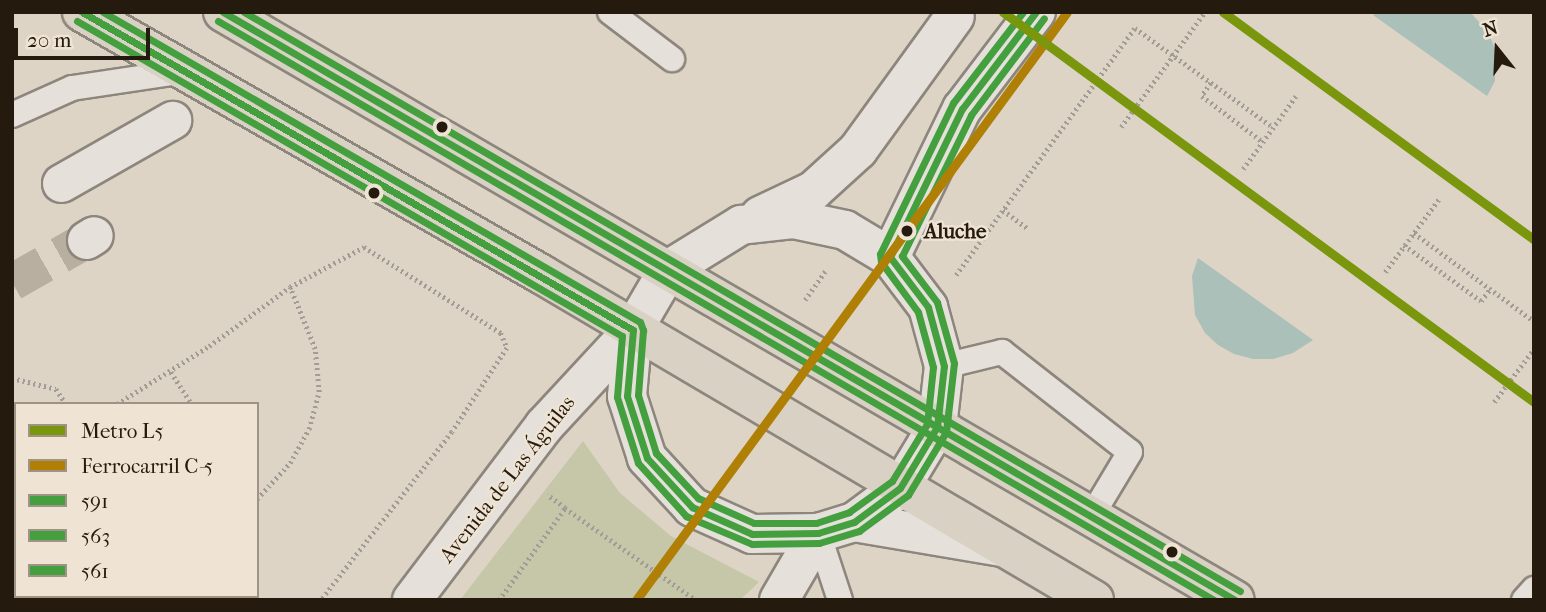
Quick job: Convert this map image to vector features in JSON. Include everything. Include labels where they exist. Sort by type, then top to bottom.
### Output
[{"type":"main road","points":[[82,12],[1094,600]]},
{"type":"main road","points":[[223,12],[1235,600]]},
{"type":"street","points":[[890,257],[962,109],[1036,12]]},
{"type":"street","points":[[741,225],[813,191],[858,150],[955,16]]},
{"type":"street","points":[[61,184],[172,120]]},
{"type":"street","name":"Avenida de Las Águilas","points":[[412,600],[544,426],[633,330],[668,270],[741,225],[793,219],[845,230],[890,257],[928,307],[944,366],[937,427],[900,488],[854,522],[818,533],[752,534],[692,507],[647,458],[627,396],[633,330]]},
{"type":"street","points":[[854,522],[1002,547]]},
{"type":"street","points":[[779,600],[818,533]]},
{"type":"lane","points":[[610,12],[672,59]]},
{"type":"lane","points":[[12,115],[72,88],[186,71]]},
{"type":"lane","points":[[944,366],[1002,352],[1130,452],[1091,517]]},
{"type":"lane","points":[[818,533],[840,600]]},
{"type":"lane","points":[[1524,600],[1534,589]]},
{"type":"path","points":[[1121,127],[1205,12]]},
{"type":"path","points":[[951,282],[1135,28],[1273,127]]},
{"type":"path","points":[[1211,83],[1202,96],[1263,142]]},
{"type":"path","points":[[1243,169],[1296,96]]},
{"type":"path","points":[[1385,271],[1439,199]]},
{"type":"path","points":[[1003,210],[1028,229]]},
{"type":"path","points":[[1414,233],[1534,321]]},
{"type":"path","points":[[1404,245],[1481,300],[1490,289]]},
{"type":"path","points":[[120,402],[170,372],[290,287],[365,247],[501,333],[507,348],[452,432],[321,600]]},
{"type":"path","points":[[259,497],[290,463],[309,429],[319,392],[314,349],[290,287]]},
{"type":"path","points":[[1494,401],[1531,358],[1534,349]]},
{"type":"path","points":[[170,372],[191,402]]},
{"type":"path","points":[[12,378],[56,389],[65,402]]},
{"type":"path","points":[[538,488],[696,600]]},
{"type":"path","points":[[499,600],[565,508]]},
{"type":"green space","points":[[583,441],[620,493],[671,536],[759,582],[740,600],[460,600]]},
{"type":"water","points":[[1377,12],[1470,12],[1489,33],[1495,50],[1495,81],[1487,96],[1373,15]]},
{"type":"water","points":[[1198,258],[1313,340],[1293,353],[1273,359],[1253,359],[1234,354],[1218,345],[1205,333],[1195,315],[1192,276]]},
{"type":"tunnel","points":[[12,282],[86,240]]},
{"type":"metro line","name":"L5","points":[[1003,12],[1534,402]]},
{"type":"metro line","name":"L5","points":[[1223,12],[1534,240]]},
{"type":"rail line","name":"C-5","points":[[636,600],[1067,12]]},
{"type":"transit line","name":"591","points":[[82,12],[633,330],[627,396],[647,458],[692,507],[752,534],[818,533],[854,522],[900,488],[937,427],[944,366],[928,307],[890,257],[962,109],[1036,12]]},
{"type":"transit line","name":"561","points":[[103,12],[640,322],[643,330],[638,395],[656,453],[698,498],[754,523],[816,523],[849,512],[892,481],[927,424],[933,367],[918,312],[881,262],[880,254],[953,103],[1023,12]]},
{"type":"transit line","name":"591","points":[[223,12],[1235,600]]},
{"type":"transit line","name":"561","points":[[244,12],[1240,591]]},
{"type":"transit line","name":"563","points":[[77,21],[622,336],[617,397],[638,463],[686,516],[752,544],[819,543],[859,531],[908,495],[946,432],[954,363],[937,302],[902,256],[971,115],[1044,18]]},
{"type":"transit line","name":"563","points":[[218,21],[1214,600]]},
{"type":"place","name":"Aluche","points":[[907,231]]}]
